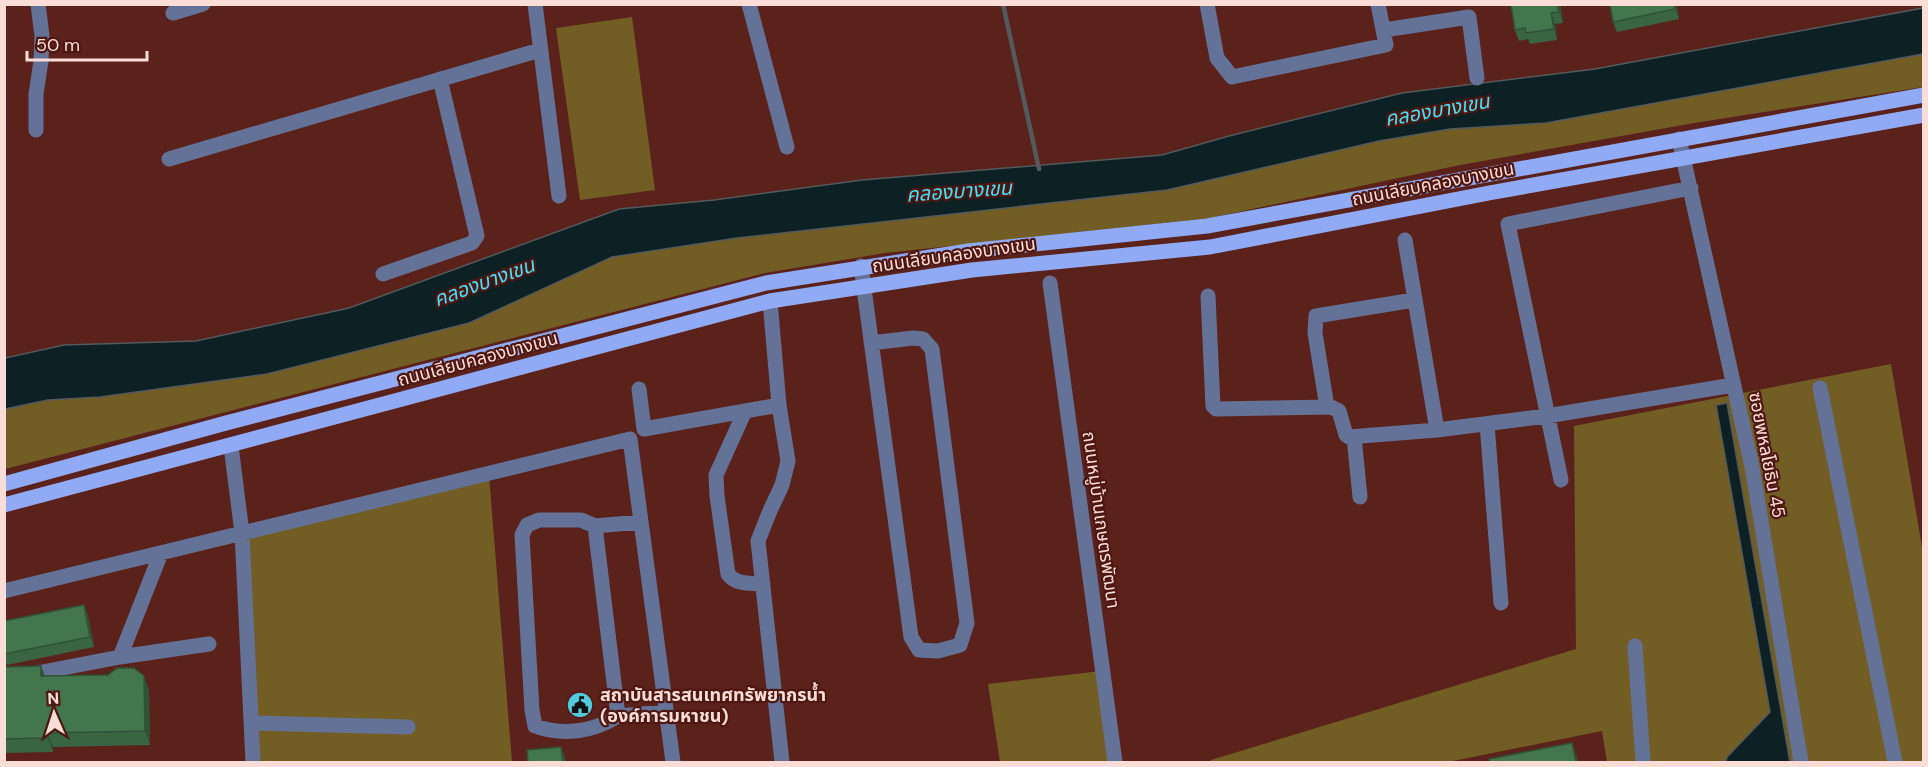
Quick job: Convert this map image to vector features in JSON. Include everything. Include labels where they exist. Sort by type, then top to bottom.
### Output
[{"type":"main road","name":"ถนนเลียบคลองบางเขน","points":[[4,484],[226,423],[766,283],[968,251],[1207,226],[1923,95]]},
{"type":"main road","name":"ถนนเลียบคลองบางเขน","points":[[4,506],[770,301],[972,270],[1210,247],[1923,115]]},
{"type":"main road","points":[[226,423],[231,446]]},
{"type":"street","points":[[36,130],[36,94],[42,36],[38,4]]},
{"type":"street","points":[[173,13],[202,4]]},
{"type":"street","points":[[535,4],[559,196]]},
{"type":"street","points":[[749,4],[787,147]]},
{"type":"street","points":[[1207,4],[1217,58],[1232,77],[1386,45],[1378,4]]},
{"type":"street","points":[[1384,30],[1469,17],[1476,78]]},
{"type":"street","points":[[169,159],[540,51]]},
{"type":"street","points":[[383,274],[472,243],[477,236],[440,79]]},
{"type":"street","name":"ซอยพหลโยธิน 45","points":[[1679,139],[1752,467],[1800,762]]},
{"type":"street","points":[[1561,480],[1508,224],[1691,188]]},
{"type":"street","points":[[1405,240],[1437,430]]},
{"type":"street","points":[[861,267],[864,287],[871,343],[910,637],[919,650],[938,651],[960,645],[967,623],[932,349],[923,339],[913,338],[871,343]]},
{"type":"street","name":"ถนนหมู่บ้านเกษตรพัฒนา","points":[[1050,283],[1114,762]]},
{"type":"street","points":[[1208,296],[1216,409],[1327,407],[1339,411],[1346,435],[1354,438],[1547,416],[1734,385]]},
{"type":"street","points":[[1327,407],[1315,333],[1316,316],[1414,300]]},
{"type":"street","points":[[770,301],[779,405],[788,461],[782,485],[758,541],[782,762]]},
{"type":"street","points":[[1820,388],[1895,762]]},
{"type":"street","points":[[639,390],[644,429],[779,405]]},
{"type":"street","points":[[745,411],[716,475],[717,496],[728,574],[732,580],[763,584]]},
{"type":"street","points":[[1487,424],[1501,603]]},
{"type":"street","points":[[1354,438],[1360,497]]},
{"type":"street","points":[[4,591],[630,439],[673,762]]},
{"type":"street","points":[[231,446],[242,533],[253,762]]},
{"type":"street","points":[[640,522],[595,526],[581,520],[539,520],[526,525],[522,534],[532,710],[535,726],[550,731],[589,730],[618,716],[666,712]]},
{"type":"street","points":[[595,526],[618,716]]},
{"type":"street","points":[[120,657],[161,554]]},
{"type":"street","points":[[32,674],[120,657],[209,644]]},
{"type":"street","points":[[1635,646],[1643,762]]},
{"type":"street","points":[[251,723],[408,727]]},
{"type":"shaded area","points":[[632,17],[655,190],[580,200],[556,28]]},
{"type":"shaded area","points":[[1923,54],[1923,87],[1694,123],[1455,166],[1210,218],[885,253],[765,273],[5,469],[5,409],[48,400],[100,397],[267,374],[469,323],[612,257],[737,238],[1167,190],[1379,141],[1450,129],[1546,123]]},
{"type":"shaded area","points":[[1891,364],[1923,553],[1923,762],[1607,762],[1602,731],[1448,762],[1211,762],[1211,760],[1576,649],[1574,426]]},
{"type":"shaded area","points":[[489,475],[512,762],[258,762],[246,532]]},
{"type":"shaded area","points":[[1101,671],[1112,762],[1000,762],[988,684]]},
{"type":"water","name":"คลองบางเขน","points":[[1923,8],[1923,54],[1546,123],[1450,129],[1379,141],[1167,190],[737,238],[612,257],[469,323],[267,374],[100,397],[48,400],[5,409],[5,358],[64,345],[196,341],[349,308],[619,209],[714,200],[862,180],[1162,155],[1402,93],[1595,69]]},
{"type":"water","points":[[1727,403],[1790,762],[1725,762],[1770,712],[1716,405]]},
{"type":"building","points":[[1511,4],[1557,4],[1559,12],[1551,13],[1554,29],[1526,33],[1525,28],[1515,30]]},
{"type":"building","points":[[1610,4],[1674,4],[1675,9],[1613,22]]},
{"type":"building","points":[[84,605],[90,637],[4,654],[4,621]]},
{"type":"building","points":[[41,666],[41,676],[108,675],[117,668],[134,668],[144,676],[145,731],[48,733],[48,738],[4,739],[4,667]]},
{"type":"building","points":[[1572,743],[1576,762],[1490,762],[1489,759]]},
{"type":"building","points":[[561,747],[563,762],[528,762],[527,750]]},
{"type":"waterway","points":[[1003,4],[1039,169]]},
{"type":"place","name":"สถาบันสารสนเทศทรัพยากรน้ำ (องค์การมหาชน)","points":[[580,705]]}]
